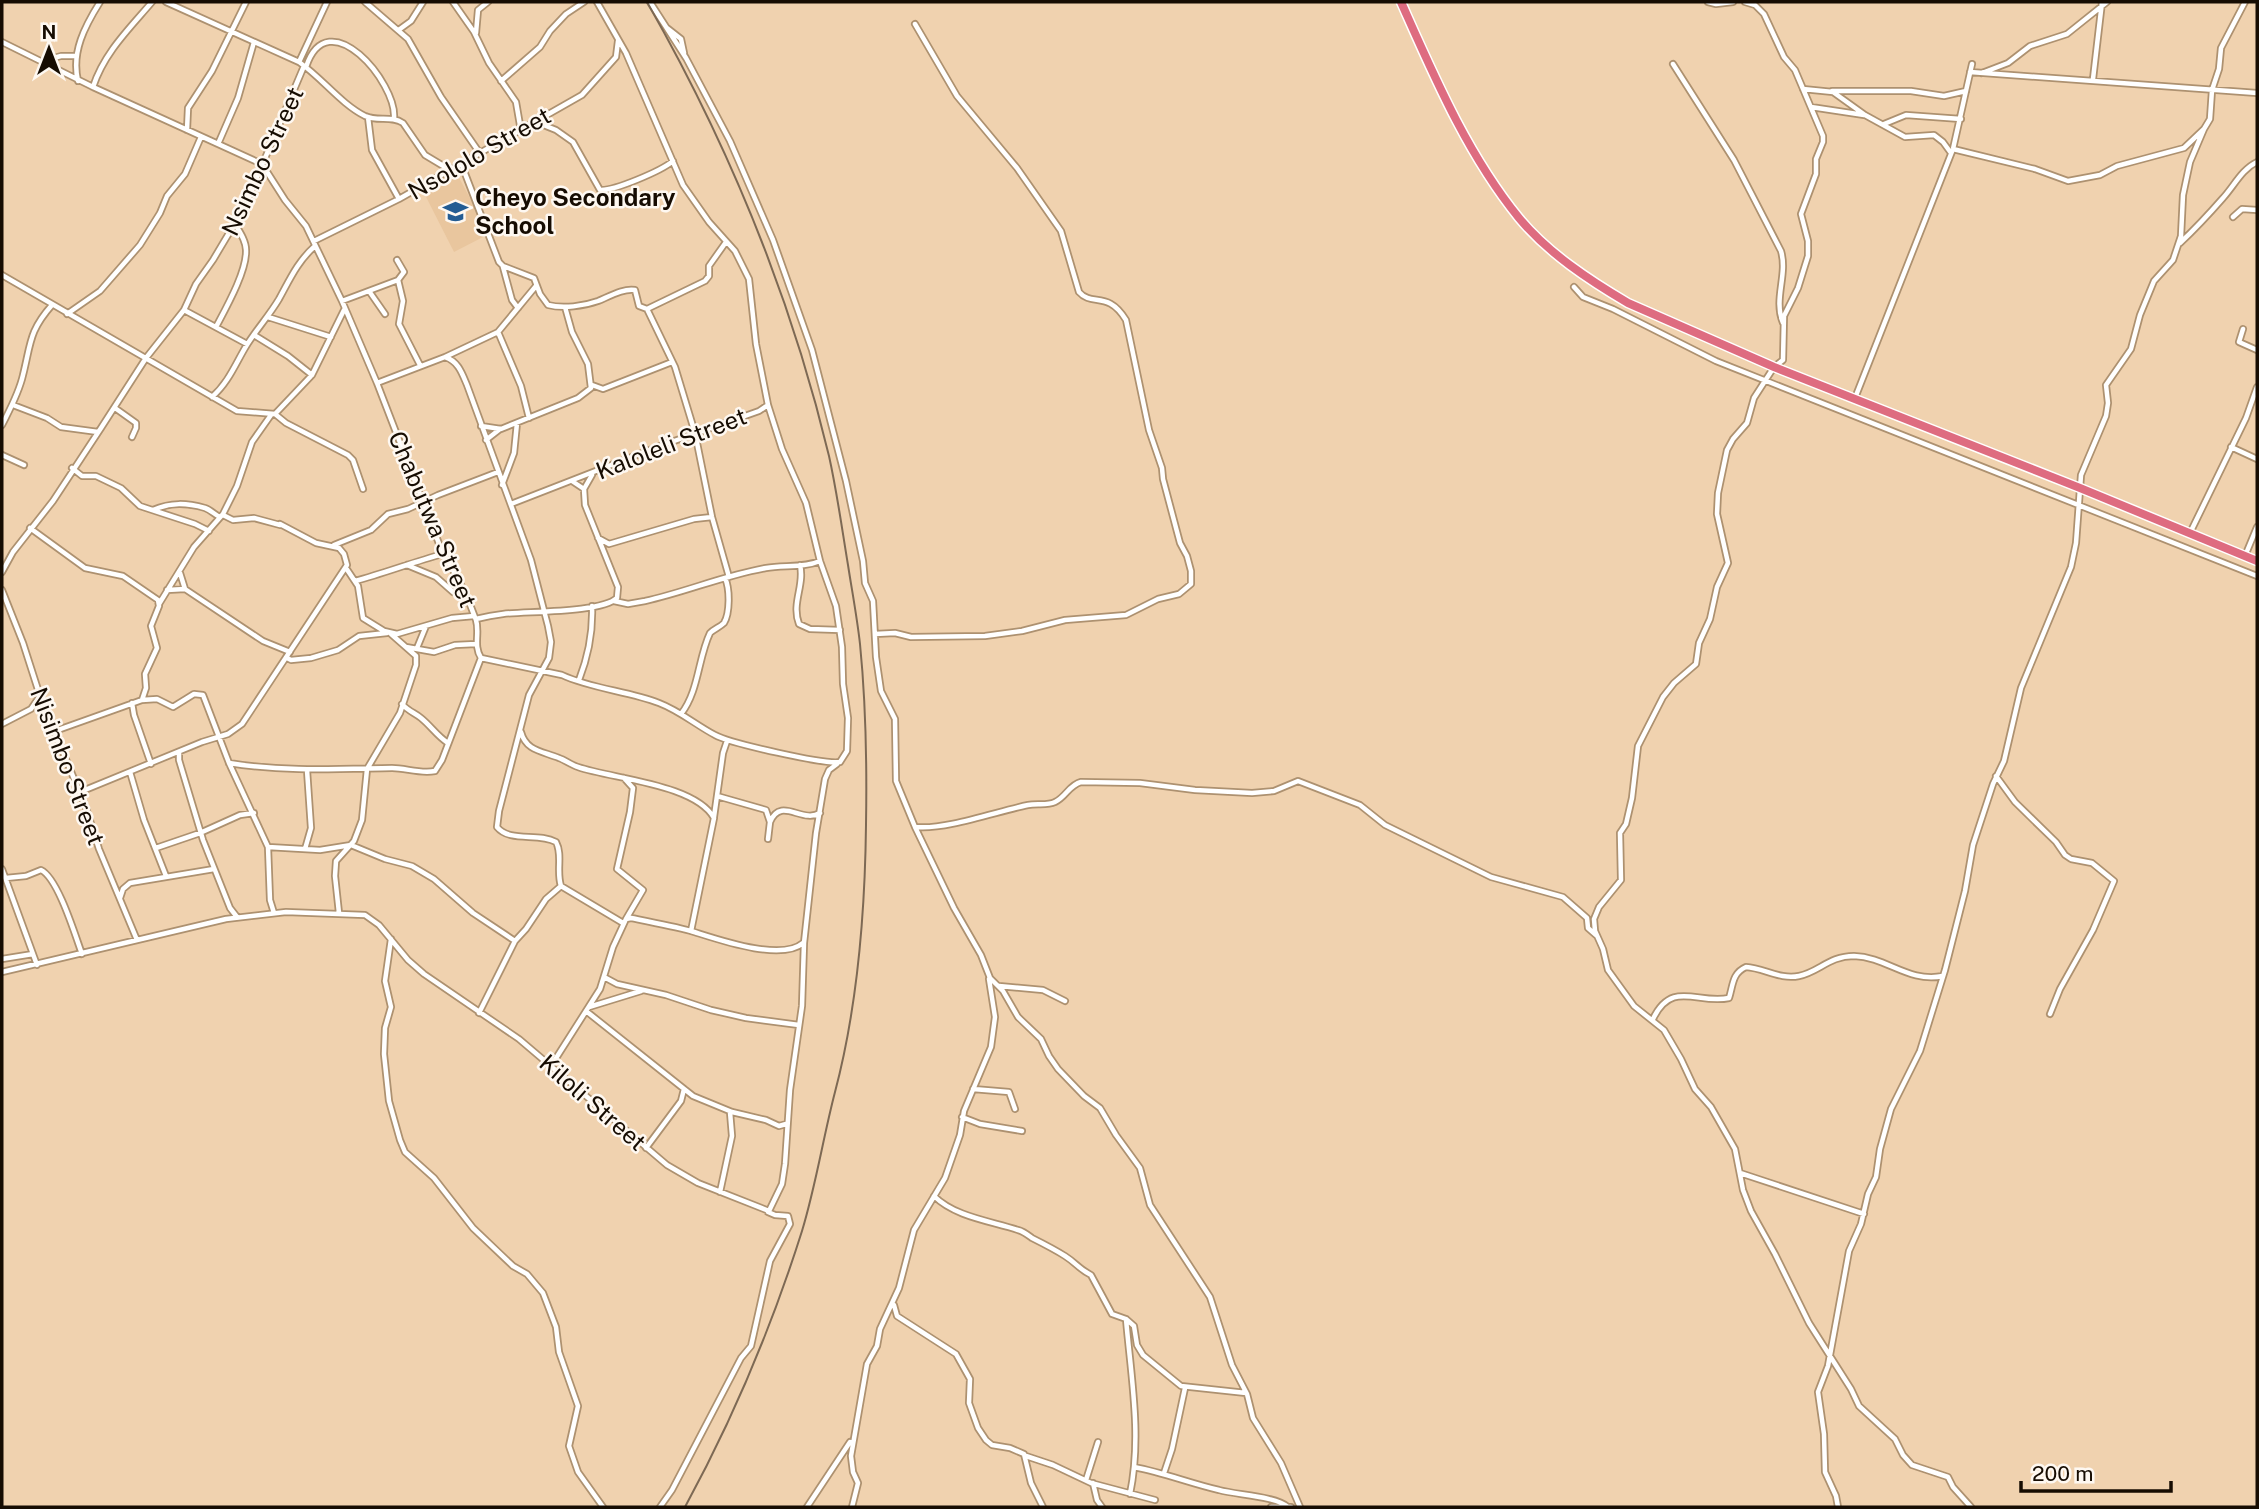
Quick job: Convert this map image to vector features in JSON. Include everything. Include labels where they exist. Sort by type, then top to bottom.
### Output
[{"type":"highway","points":[[1401,2],[1484,170],[1528,228],[1572,267],[1628,303],[1774,367],[2257,561]]},
{"type":"street","points":[[78,81],[75,56],[100,2]]},
{"type":"street","points":[[93,87],[100,65],[107,54],[152,2]]},
{"type":"street","points":[[166,2],[303,65],[368,117],[394,118],[403,123],[425,155],[450,171]]},
{"type":"street","points":[[187,131],[186,115],[193,99],[212,71],[246,2]]},
{"type":"street","points":[[303,65],[327,2]]},
{"type":"street","points":[[365,2],[400,29],[408,39],[441,97],[479,152]]},
{"type":"street","points":[[400,29],[411,21],[423,2]]},
{"type":"street","points":[[453,2],[516,102],[521,131]]},
{"type":"street","points":[[476,37],[478,10],[488,2]]},
{"type":"street","points":[[501,81],[540,47],[553,27],[584,2]]},
{"type":"street","name":"Kaloleli Street","points":[[511,504],[759,411],[768,405],[756,344],[749,279],[735,251],[696,205],[683,185],[618,39],[597,2]]},
{"type":"street","points":[[650,2],[684,55],[730,141],[758,203],[812,350],[846,481],[865,583],[873,601],[881,691],[895,719],[896,781],[954,908],[981,955],[988,975],[995,1024],[989,1052],[962,1117],[960,1135],[951,1160],[914,1230],[894,1304],[884,1321],[877,1346],[867,1364],[853,1438],[851,1466],[858,1486],[852,1507]]},
{"type":"street","points":[[1708,2],[1733,2]]},
{"type":"street","points":[[1745,2],[1755,5],[1764,14],[1822,130],[1823,142],[1816,159],[1814,179],[1801,214],[1808,241],[1808,257],[1783,324]]},
{"type":"street","points":[[1838,1507],[1825,1472],[1818,1385],[1827,1369],[1849,1251],[1876,1177],[1880,1149],[1891,1109],[1920,1051],[1943,976],[1965,891],[1973,845],[1996,776],[2004,761],[2021,688],[2071,567],[2076,543],[2082,471],[2108,407],[2106,385],[2130,351],[2140,315],[2154,281],[2171,264],[2181,236],[2183,193],[2189,165],[2211,113],[2211,90],[2222,46],[2245,2]]},
{"type":"street","points":[[2093,79],[2104,3]]},
{"type":"street","points":[[1980,74],[2008,63],[2030,46],[2067,34],[2104,3]]},
{"type":"street","points":[[875,634],[911,637],[985,636],[1022,631],[1065,620],[1119,616],[1158,599],[1179,594],[1187,589],[1191,581],[1189,562],[1180,543],[1162,466],[1149,430],[1126,320],[1107,300],[1085,298],[1079,292],[1061,231],[1014,163],[957,96],[915,24]]},
{"type":"street","points":[[303,65],[318,42],[333,38],[344,41],[370,61],[393,105],[394,118]]},
{"type":"street","name":"Nsololo Street","points":[[314,243],[399,199],[582,96],[616,57],[618,39]]},
{"type":"street","points":[[2,42],[78,81],[262,164]]},
{"type":"street","points":[[218,144],[243,85],[254,42]]},
{"type":"street","points":[[42,61],[75,56]]},
{"type":"street","points":[[1673,64],[1734,160],[1781,251],[1783,260],[1778,306],[1783,324],[1784,357],[1782,362],[1774,367],[1751,404],[1747,423],[1727,450],[1718,493],[1717,514],[1728,563],[1717,587],[1710,619],[1699,643],[1696,664],[1674,683],[1663,697],[1638,746],[1632,798],[1626,824],[1620,833],[1621,880],[1597,911],[1594,921],[1596,935],[1609,973],[1634,1006],[1653,1019],[1666,1033],[1693,1086],[1710,1105],[1734,1146],[1743,1190],[1751,1211],[1809,1323],[1860,1406],[1895,1439],[1908,1461],[1919,1468],[1948,1477],[1971,1507]]},
{"type":"street","points":[[1855,398],[1952,151],[1972,64]]},
{"type":"street","name":"Nsimbo Street","points":[[146,358],[184,310],[195,284],[236,225],[303,65]]},
{"type":"street","points":[[1970,72],[2257,93]]},
{"type":"street","points":[[1802,89],[1854,93],[1876,90],[1911,91],[1944,96],[1966,91]]},
{"type":"street","points":[[1829,90],[1865,115],[1907,137],[1934,135],[1952,151],[2035,169],[2068,181],[2102,174],[2117,166],[2176,151],[2192,142],[2204,129]]},
{"type":"street","points":[[1811,107],[1865,115]]},
{"type":"street","points":[[170,123],[186,115]]},
{"type":"street","points":[[1883,124],[1906,115],[1961,119]]},
{"type":"street","points":[[368,117],[372,150],[399,199]]},
{"type":"street","points":[[537,122],[556,130],[573,142],[600,190],[609,190],[647,175],[673,161]]},
{"type":"street","points":[[67,314],[100,291],[140,245],[167,196],[185,174],[201,137]]},
{"type":"street","points":[[2177,246],[2210,214],[2250,165],[2257,162]]},
{"type":"street","points":[[461,163],[503,267],[512,300],[518,308]]},
{"type":"street","name":"Chabutwa Street","points":[[262,164],[314,243],[342,301],[377,383],[443,554],[475,617],[476,644],[481,658]]},
{"type":"street","points":[[2233,217],[2242,209],[2257,210]]},
{"type":"street","points":[[216,327],[231,297],[246,255],[246,246],[236,225]]},
{"type":"street","points":[[647,309],[705,281],[709,276],[709,266],[726,242]]},
{"type":"street","points":[[212,397],[221,389],[247,344],[268,317],[292,273],[314,243]]},
{"type":"street","points":[[342,301],[398,280],[404,272],[397,260]]},
{"type":"street","points":[[503,267],[530,276],[548,305],[565,307],[596,302],[632,288],[636,291],[639,306],[647,309],[672,362],[695,433],[728,590],[726,620],[710,633],[697,677],[681,714]]},
{"type":"street","points":[[2,275],[237,411],[273,414],[286,424],[348,455],[353,460],[363,489]]},
{"type":"street","points":[[398,280],[403,301],[399,324],[420,365]]},
{"type":"street","points":[[377,383],[445,357],[498,332],[537,286]]},
{"type":"street","points":[[1574,287],[1583,297],[1613,309],[1690,349],[2257,576]]},
{"type":"street","points":[[369,291],[385,314]]},
{"type":"street","points":[[2,425],[23,378],[35,326],[52,305]]},
{"type":"street","points":[[565,307],[575,339],[588,364],[592,385]]},
{"type":"street","points":[[142,699],[146,688],[145,674],[157,648],[151,626],[159,604],[194,547],[221,516],[237,486],[252,442],[273,414],[312,375],[345,309]]},
{"type":"street","points":[[184,310],[247,344]]},
{"type":"street","points":[[268,317],[331,337]]},
{"type":"street","points":[[2243,329],[2239,342],[2257,351]]},
{"type":"street","points":[[498,332],[521,386],[529,418]]},
{"type":"street","points":[[254,335],[312,375]]},
{"type":"street","points":[[445,357],[451,359],[460,369],[511,504],[540,589],[551,642],[549,658],[530,695],[520,728],[499,811],[498,827],[506,834],[536,836],[556,842],[559,847],[557,871],[561,886],[625,921]]},
{"type":"street","points":[[2,572],[30,528],[53,501],[146,358]]},
{"type":"street","points":[[592,385],[603,389],[672,362]]},
{"type":"street","points":[[486,440],[501,429],[578,398],[592,385]]},
{"type":"street","points":[[2189,534],[2246,418],[2257,387]]},
{"type":"street","points":[[2,409],[13,405],[47,418],[61,427],[98,432]]},
{"type":"street","points":[[767,1211],[774,1203],[782,1182],[802,1006],[804,943],[825,779],[829,770],[845,757],[848,729],[840,630],[827,576],[820,561],[806,503],[782,449],[768,405]]},
{"type":"street","points":[[115,408],[136,423],[132,437]]},
{"type":"street","points":[[502,485],[514,453],[517,422]]},
{"type":"street","points":[[481,426],[501,429]]},
{"type":"street","points":[[2231,447],[2257,459]]},
{"type":"street","points":[[2,456],[24,465]]},
{"type":"street","points":[[72,468],[82,476],[96,476],[121,488],[135,502],[209,531]]},
{"type":"street","points":[[333,545],[371,530],[387,514],[408,509],[498,472]]},
{"type":"street","points":[[594,472],[584,489],[585,505],[618,587],[614,601]]},
{"type":"street","points":[[572,481],[584,489]]},
{"type":"street","points":[[153,510],[170,503],[189,504],[233,520],[254,518],[280,524],[316,543],[339,548],[345,554],[346,568],[354,579],[363,618],[389,633],[415,656],[402,704],[367,769],[362,820],[351,845],[340,855],[335,867],[339,913]]},
{"type":"street","points":[[598,538],[609,544],[694,519],[712,517]]},
{"type":"street","points":[[2245,556],[2257,527]]},
{"type":"street","points":[[30,528],[85,568],[123,576],[155,597],[159,604]]},
{"type":"street","points":[[604,555],[609,544]]},
{"type":"street","points":[[339,580],[389,573],[406,564],[443,554]]},
{"type":"street","points":[[167,590],[185,589],[288,655],[291,660],[338,650],[359,636],[426,626],[452,618],[545,612],[614,601],[628,604],[767,567],[820,561]]},
{"type":"street","points":[[406,564],[436,576],[453,592],[466,597]]},
{"type":"street","points":[[800,565],[802,574],[796,603],[799,624],[810,629],[840,630]]},
{"type":"street","points":[[80,792],[233,732],[242,724],[346,568]]},
{"type":"street","points":[[180,572],[185,589]]},
{"type":"street","name":"Nisimbo Street","points":[[2,590],[40,696],[136,940]]},
{"type":"street","points":[[579,680],[586,662],[592,606]]},
{"type":"street","points":[[417,648],[426,626]]},
{"type":"street","points":[[405,647],[438,652],[454,645],[476,644]]},
{"type":"street","points":[[229,763],[307,770],[435,771],[439,768],[481,658],[632,694],[681,714],[727,741],[836,764]]},
{"type":"street","points":[[55,731],[142,699],[156,699],[173,707],[194,694],[203,695],[229,763],[268,847],[270,900],[274,913]]},
{"type":"street","points":[[2,724],[31,709],[40,696]]},
{"type":"street","points":[[132,703],[151,764]]},
{"type":"street","points":[[402,704],[448,743]]},
{"type":"street","points":[[520,728],[525,743],[532,749],[577,767],[646,782],[678,793],[709,809],[714,818]]},
{"type":"street","points":[[691,931],[727,741]]},
{"type":"street","points":[[179,752],[201,833],[230,908],[238,918]]},
{"type":"street","points":[[304,849],[312,821],[307,770]]},
{"type":"street","points":[[130,772],[166,876]]},
{"type":"street","points":[[1996,776],[2015,802],[2056,842],[2065,855],[2094,864],[2113,880],[2113,888],[2094,930],[2060,989],[2050,1014]]},
{"type":"street","points":[[551,1066],[604,977],[628,913],[643,890],[617,869],[633,792],[632,786],[623,778]]},
{"type":"street","points":[[915,827],[934,826],[1028,805],[1051,803],[1061,799],[1076,783],[1081,782],[1140,783],[1252,793],[1274,791],[1298,781],[1360,805],[1385,825],[1491,877],[1563,897],[1585,915],[1588,928],[1596,935]]},
{"type":"street","points":[[717,796],[766,810],[770,822]]},
{"type":"street","points":[[768,839],[770,822],[780,810],[812,816],[821,812]]},
{"type":"street","points":[[156,848],[201,833],[240,815],[254,813]]},
{"type":"street","points":[[268,847],[320,850],[351,845],[412,866],[446,887],[473,913],[515,941]]},
{"type":"street","points":[[2,869],[37,965]]},
{"type":"street","points":[[120,898],[123,889],[131,883],[214,869]]},
{"type":"street","points":[[6,878],[26,876],[41,870],[52,878],[82,954]]},
{"type":"street","points":[[479,1013],[515,941],[546,899],[561,886]]},
{"type":"street","name":"Kiloli Street","points":[[2,972],[188,927],[238,918],[274,913],[365,915],[391,938],[415,966],[519,1039],[646,1148],[678,1172],[775,1215],[788,1216],[790,1223],[770,1261],[751,1346],[741,1358],[672,1490],[660,1507]]},
{"type":"street","points":[[625,921],[631,918],[749,947],[792,950],[804,943]]},
{"type":"street","points":[[391,938],[385,981],[391,1007],[385,1028],[384,1054],[389,1101],[400,1139],[405,1152],[434,1178],[473,1228],[513,1266],[527,1275],[541,1291],[549,1306],[559,1352],[578,1406],[569,1446],[578,1472],[603,1507]]},
{"type":"street","points":[[2,959],[33,954]]},
{"type":"street","points":[[1653,1019],[1661,1005],[1672,998],[1686,995],[1715,1000],[1729,998],[1736,974],[1746,968],[1794,977],[1831,960],[1856,956],[1874,960],[1907,975],[1930,978],[1943,976]]},
{"type":"street","points":[[988,975],[1018,1017],[1041,1039],[1054,1064],[1084,1096],[1100,1108],[1140,1168],[1150,1205],[1210,1297],[1232,1365],[1247,1394],[1253,1419],[1281,1463],[1300,1507]]},
{"type":"street","points":[[604,977],[612,982],[738,1016],[799,1025]]},
{"type":"street","points":[[998,986],[1043,990],[1065,1001]]},
{"type":"street","points":[[587,1009],[643,990]]},
{"type":"street","points":[[587,1009],[684,1089],[700,1099],[730,1112],[766,1120],[779,1126],[787,1123]]},
{"type":"street","points":[[646,1148],[681,1101],[684,1089]]},
{"type":"street","points":[[973,1089],[1009,1092],[1014,1109]]},
{"type":"street","points":[[720,1192],[732,1136],[730,1112]]},
{"type":"street","points":[[962,1117],[980,1124],[1022,1131]]},
{"type":"street","points":[[1740,1173],[1864,1214]]},
{"type":"street","points":[[934,1196],[963,1215],[1018,1230],[1045,1242],[1080,1270],[1091,1275],[1112,1314],[1126,1319],[1134,1326],[1137,1345],[1143,1355],[1185,1388],[1247,1394]]},
{"type":"street","points":[[894,1304],[897,1316],[956,1354],[970,1379],[969,1403],[978,1428],[992,1445],[1010,1448],[1093,1483],[1155,1500]]},
{"type":"street","points":[[1126,1319],[1136,1412],[1130,1494]]},
{"type":"street","points":[[1164,1473],[1185,1388]]},
{"type":"street","points":[[807,1507],[853,1438]]},
{"type":"street","points":[[1086,1480],[1098,1442]]},
{"type":"street","points":[[1025,1456],[1031,1483],[1043,1507]]},
{"type":"street","points":[[1134,1467],[1215,1489],[1279,1501],[1289,1507]]},
{"type":"street","points":[[1093,1483],[1097,1500],[1102,1507]]},
{"type":"street","points":[[1271,1507],[1289,1507]]},
{"type":"shaded area","name":"Cheyo Secondary School","points":[[455,170],[489,234],[454,252],[421,187]]},
{"type":"railway","points":[[647,2],[677,56],[730,166],[776,280],[814,397],[832,470],[856,614],[866,735],[865,859],[859,960],[843,1059],[811,1196],[802,1231],[764,1337],[735,1406],[685,1507]]},
{"type":"place","name":"Cheyo Secondary School","points":[[455,211]]}]
